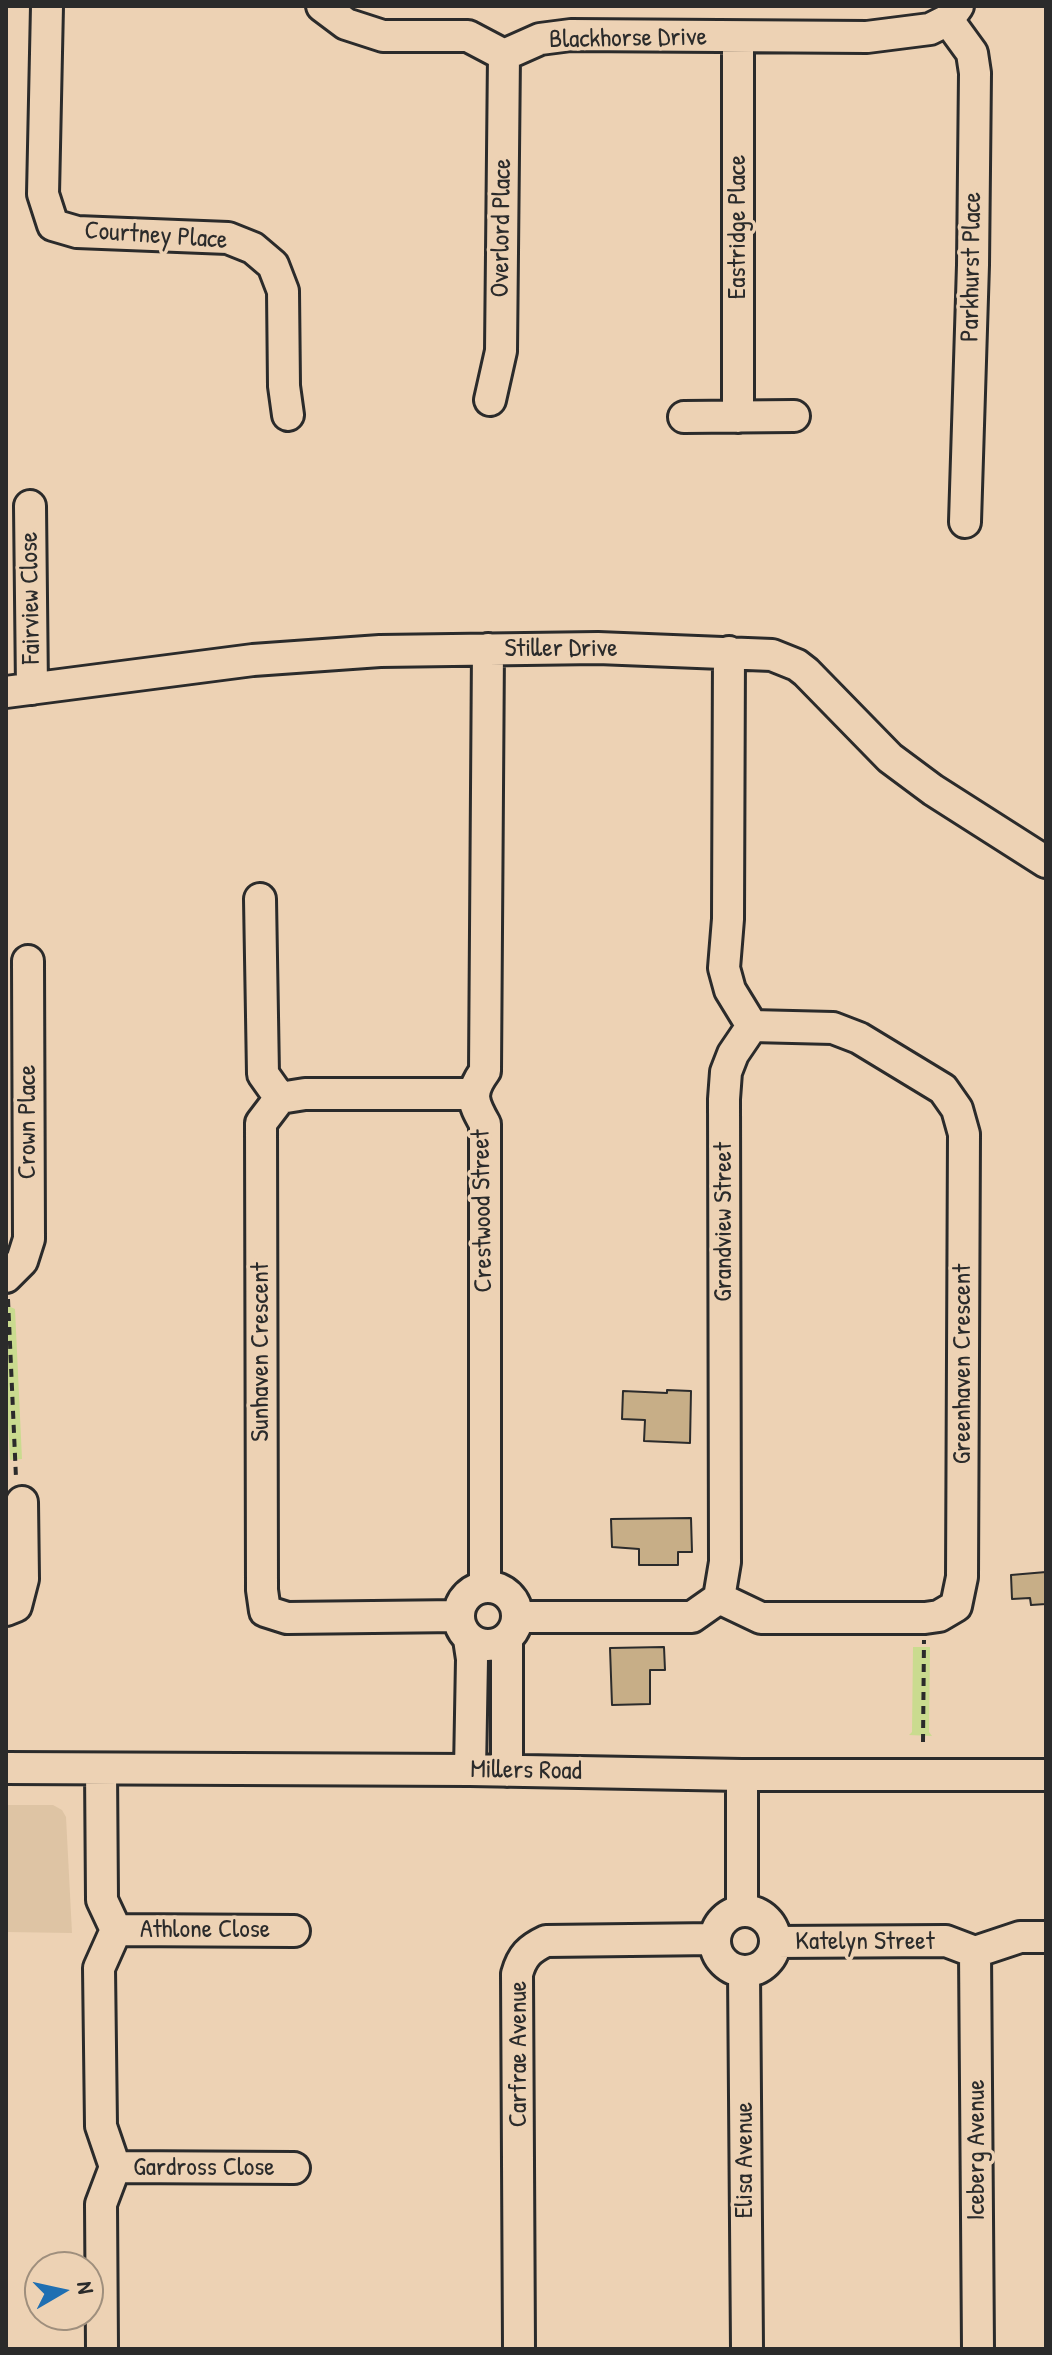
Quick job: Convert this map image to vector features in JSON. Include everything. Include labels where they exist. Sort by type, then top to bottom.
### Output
[{"type":"street","name":"Courtney Place","points":[[47,6],[43,194],[53,225],[77,232],[228,238],[253,248],[273,265],[283,291],[284,386],[288,415]]},
{"type":"street","points":[[322,6],[346,24],[383,36],[468,36],[504,55]]},
{"type":"street","name":"Blackhorse Drive","points":[[504,55],[540,39],[571,35],[867,37],[930,29],[953,13]]},
{"type":"street","name":"Parkhurst Place","points":[[953,13],[972,53],[975,73],[965,522]]},
{"type":"street","name":"Eastridge Place","points":[[738,38],[738,417]]},
{"type":"street","name":"Overlord Place","points":[[490,400],[501,351],[504,55]]},
{"type":"street","points":[[684,417],[794,416]]},
{"type":"street","name":"Fairview Close","points":[[19,691],[30,506]]},
{"type":"street","name":"Stiller Drive","points":[[19,691],[299,656],[380,651],[598,648],[772,655],[806,672],[890,758],[933,790],[1046,862]]},
{"type":"street","name":"Crestwood Street","points":[[485,1587],[485,1124],[473,1094],[485,1071],[488,649]]},
{"type":"street","points":[[729,652],[728,919],[724,968],[730,990],[752,1026]]},
{"type":"street","points":[[260,899],[263,1074],[280,1098],[305,1094],[473,1094]]},
{"type":"street","name":"Crown Place","points":[[6,1276],[22,1261],[29,1239],[28,961]]},
{"type":"street","name":"Grandview Street","points":[[719,1598],[725,1562],[724,1099],[726,1072],[733,1054],[752,1026]]},
{"type":"street","name":"Greenhaven Crescent","points":[[719,1598],[761,1618],[925,1618],[939,1616],[956,1606],[962,1577],[964,1134],[957,1109],[943,1089],[859,1038],[833,1028],[752,1026]]},
{"type":"street","name":"Sunhaven Crescent","points":[[280,1098],[261,1123],[262,1590],[265,1611],[287,1618],[464,1628]]},
{"type":"street","points":[[6,1610],[16,1606],[23,1579],[22,1502]]},
{"type":"street","points":[[470,1770],[472,1659],[464,1628],[464,1600],[477,1589],[495,1587],[512,1598],[517,1607],[512,1628],[507,1771]]},
{"type":"street","points":[[464,1628],[488,1646],[498,1644],[512,1628],[692,1617],[719,1598]]},
{"type":"street","name":"Millers Road","points":[[6,1768],[1046,1775]]},
{"type":"street","points":[[101,1769],[102,1900],[116,1930],[99,1968],[101,2126],[115,2167],[101,2204],[102,2349]]},
{"type":"street","points":[[742,1775],[742,1911]]},
{"type":"street","points":[[752,1911],[769,1922],[775,1942],[773,1952],[762,1967],[744,1971],[734,1969],[720,1957],[715,1939],[723,1920],[731,1914],[752,1911]]},
{"type":"street","name":"Athlone Close","points":[[116,1930],[294,1931]]},
{"type":"street","points":[[975,1952],[1020,1937],[1046,1937]]},
{"type":"street","name":"Carfrae Avenue","points":[[519,2349],[517,1974],[521,1960],[531,1948],[546,1941],[715,1939]]},
{"type":"street","name":"Katelyn Street","points":[[775,1942],[946,1941],[975,1952]]},
{"type":"street","name":"Iceberg Avenue","points":[[975,1952],[978,2349]]},
{"type":"street","name":"Elisa Avenue","points":[[744,1971],[747,2349]]},
{"type":"street","name":"Gardross Close","points":[[115,2167],[294,2168]]},
{"type":"path","points":[[6,1276],[15,1475],[22,1502]]},
{"type":"path","points":[[923,1742],[925,1618]]},
{"type":"shaded area","points":[[6,1805],[53,1805],[62,1810],[66,1817],[72,1933],[6,1932]]},
{"type":"green space","points":[[6,1305],[15,1309],[22,1459],[10,1460],[6,1387]]},
{"type":"green space","points":[[913,1647],[930,1647],[929,1732],[932,1736],[909,1735],[912,1732]]},
{"type":"building","points":[[667,1390],[691,1391],[690,1443],[644,1441],[645,1420],[622,1419],[623,1391],[667,1393]]},
{"type":"building","points":[[691,1518],[692,1552],[678,1552],[678,1565],[639,1565],[639,1549],[612,1547],[611,1519]]},
{"type":"building","points":[[1046,1572],[1046,1604],[1031,1605],[1030,1598],[1012,1599],[1011,1575]]},
{"type":"building","points":[[664,1647],[665,1670],[650,1670],[650,1704],[612,1705],[610,1648]]}]
